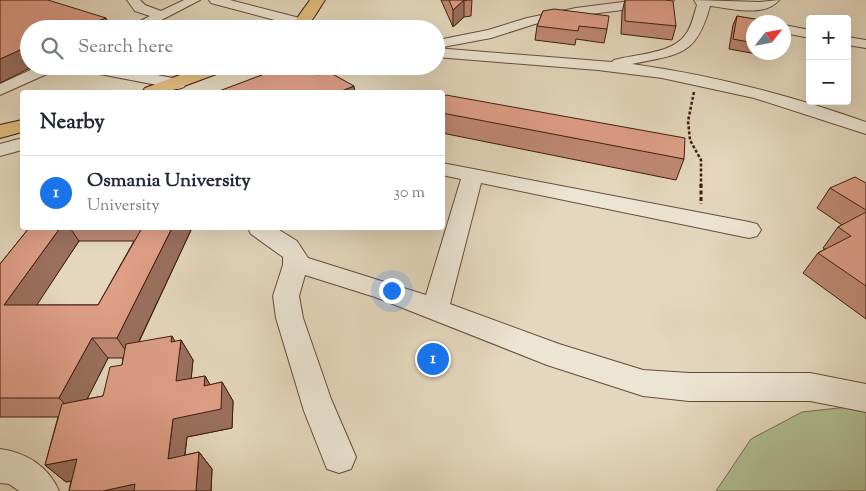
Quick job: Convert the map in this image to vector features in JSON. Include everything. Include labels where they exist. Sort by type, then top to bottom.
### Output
[{"type":"main road","points":[[301,20],[318,0]]},
{"type":"main road","points":[[167,89],[200,75]]},
{"type":"main road","points":[[0,132],[20,127]]},
{"type":"street","points":[[133,0],[140,8],[161,15]]},
{"type":"street","points":[[151,20],[194,0]]},
{"type":"street","points":[[215,0],[281,20]]},
{"type":"street","points":[[690,9],[726,4],[766,6],[773,0]]},
{"type":"street","points":[[445,42],[491,34],[532,21],[576,12],[639,4],[690,9],[746,19]]},
{"type":"street","points":[[726,4],[755,15]]},
{"type":"street","points":[[606,66],[682,46],[694,35],[690,9]]},
{"type":"street","points":[[791,30],[806,33]]},
{"type":"street","points":[[851,42],[866,44]]},
{"type":"street","points":[[445,53],[606,66],[697,79],[812,109],[866,128]]},
{"type":"street","points":[[0,90],[32,75]]},
{"type":"street","points":[[116,75],[167,89]]},
{"type":"street","points":[[261,90],[300,75]]},
{"type":"street","points":[[0,150],[20,145]]},
{"type":"street","points":[[445,170],[748,230]]},
{"type":"street","points":[[435,310],[473,175]]},
{"type":"street","points":[[262,230],[289,247],[296,257],[296,264],[287,287],[285,300],[290,324],[324,424],[339,456]]},
{"type":"street","points":[[296,264],[383,290],[557,356],[643,383],[689,387],[810,387],[866,398]]},
{"type":"street","points":[[0,466],[14,468],[34,481],[42,491]]},
{"type":"path","points":[[697,79],[688,120],[690,140],[701,160],[703,168],[700,220]]},
{"type":"green space","points":[[866,405],[866,491],[716,491],[751,439],[802,412]]},
{"type":"building","points":[[0,0],[48,0],[106,18],[101,20],[20,20],[20,50],[0,59]]},
{"type":"building","points":[[449,0],[464,0],[453,10]]},
{"type":"building","points":[[625,0],[673,1],[676,26],[625,21]]},
{"type":"building","points":[[554,9],[609,16],[607,29],[579,26],[578,31],[537,26],[543,11]]},
{"type":"building","points":[[737,16],[746,18],[746,41],[733,39]]},
{"type":"building","points":[[262,75],[334,75],[354,86],[344,90],[222,90]]},
{"type":"building","points":[[445,96],[685,138],[684,159],[445,114]]},
{"type":"building","points":[[855,177],[866,183],[866,210],[830,188]]},
{"type":"building","points":[[866,212],[866,286],[818,253],[851,236],[838,227]]},
{"type":"building","points":[[27,230],[59,230],[4,305],[98,305],[141,230],[171,230],[117,338],[92,338],[59,398],[0,398],[0,264]]},
{"type":"building","points":[[172,336],[171,342],[181,340],[176,381],[205,376],[204,386],[222,382],[221,409],[173,419],[168,459],[199,452],[196,491],[134,491],[135,484],[103,491],[69,491],[77,459],[45,465],[62,404],[103,396],[110,367],[122,365],[126,344]]},
{"type":"place","name":"Osmania University","points":[[433,359]]}]
